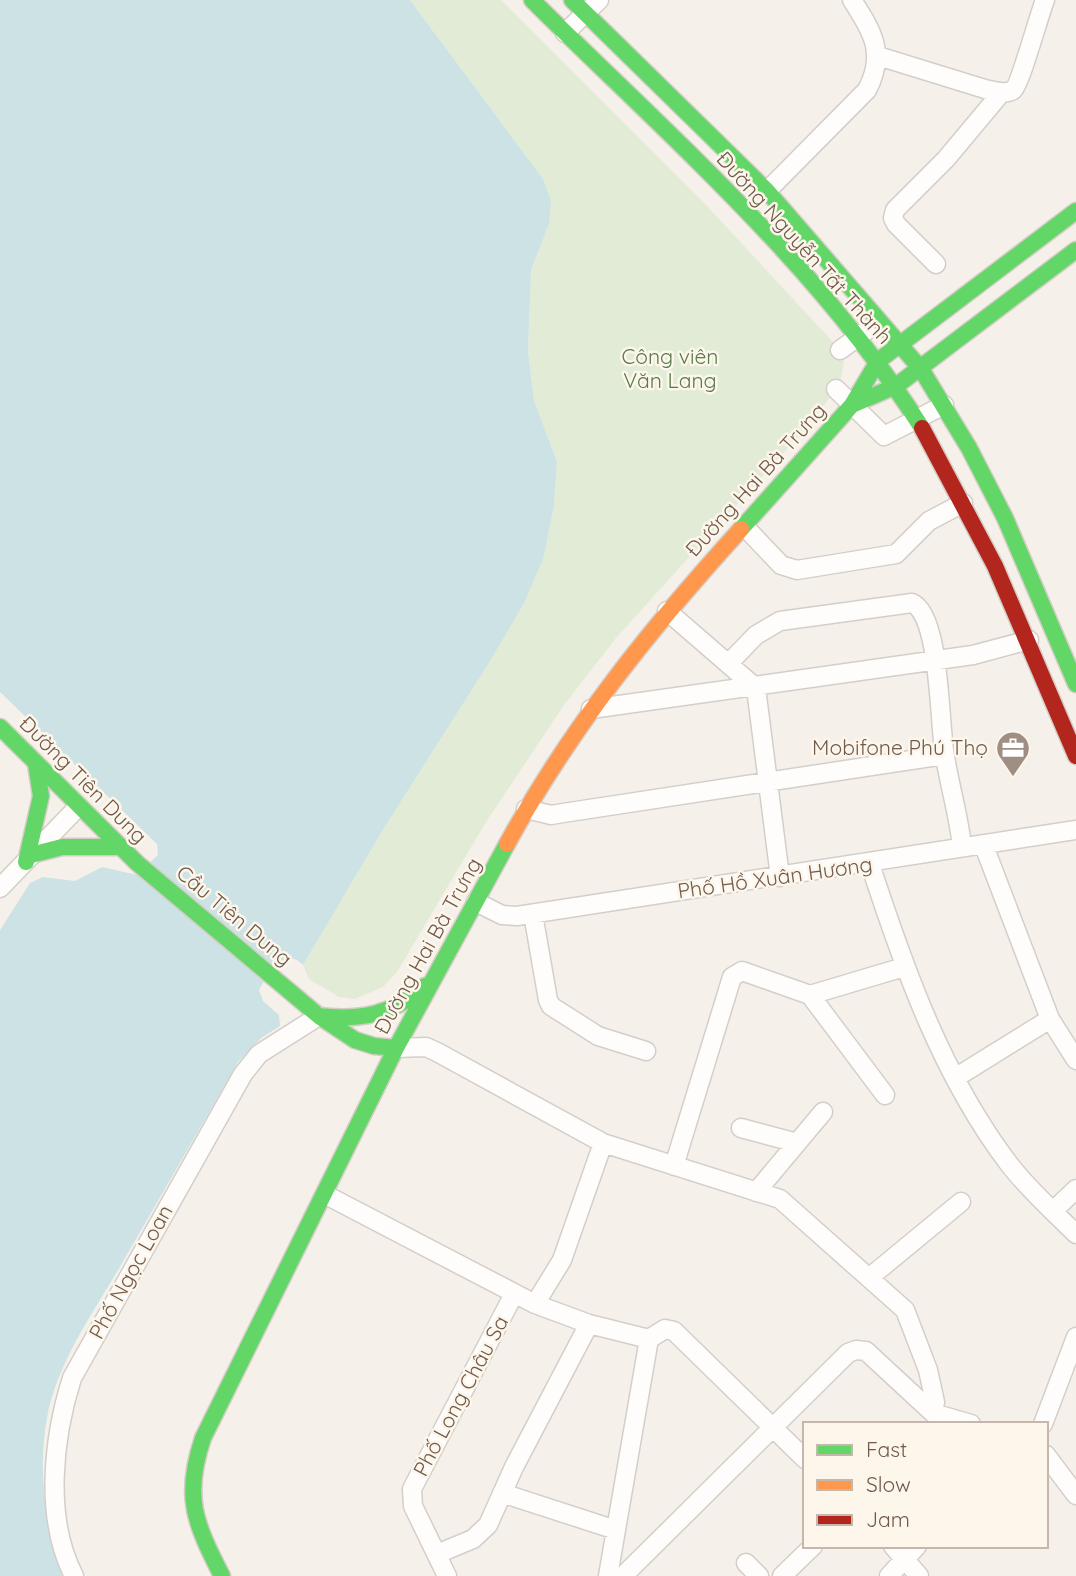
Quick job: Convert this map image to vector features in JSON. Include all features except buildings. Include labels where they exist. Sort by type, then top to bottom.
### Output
[{"type":"street","name":"Đường Nguyễn Tất Thành","points":[[533,0],[748,212],[859,336],[896,386],[963,503],[1028,640],[1076,756]]},
{"type":"street","name":"Đường Nguyễn Tất Thành","points":[[572,0],[767,191],[901,342],[921,369],[944,405],[1004,518],[1076,684]]},
{"type":"street","points":[[565,33],[599,0]]},
{"type":"street","points":[[767,191],[867,90],[876,72],[878,56],[867,24],[852,0]]},
{"type":"street","points":[[878,56],[1002,92],[1013,90],[1020,81],[1032,33],[1045,0]]},
{"type":"street","points":[[936,264],[895,224],[892,218],[895,210],[946,159],[1002,92]]},
{"type":"street","name":"Đường Hai Bà Trưng","points":[[222,1576],[192,1510],[192,1466],[229,1385],[326,1195],[396,1048],[526,809],[591,709],[667,611],[852,405],[878,361],[1076,211]]},
{"type":"street","name":"Đường Hai Bà Trưng","points":[[852,405],[896,386],[921,369],[1076,250]]},
{"type":"street","points":[[840,350],[881,319]]},
{"type":"street","points":[[836,389],[884,436],[944,405]]},
{"type":"street","points":[[744,526],[781,565],[797,570],[895,554],[929,521],[963,503]]},
{"type":"street","points":[[728,664],[756,635],[780,621],[912,603],[919,606],[924,614],[935,658],[944,755],[962,847]]},
{"type":"street","points":[[667,611],[756,688],[780,877]]},
{"type":"street","points":[[591,709],[756,688],[935,658],[973,655],[1028,640]]},
{"type":"street","name":"Đường Tiên Dung","points":[[1,731],[137,863]]},
{"type":"street","points":[[526,809],[551,815],[944,755]]},
{"type":"street","points":[[29,858],[41,796],[36,764]]},
{"type":"street","points":[[0,888],[78,807]]},
{"type":"street","name":"Phố Hồ Xuân Hương","points":[[476,902],[502,915],[533,914],[870,864],[1076,830]]},
{"type":"street","points":[[984,846],[1050,1020],[1076,1060]]},
{"type":"street","points":[[29,858],[62,847],[120,847]]},
{"type":"street","name":"Cầu Tiên Dung","points":[[137,863],[319,1016]]},
{"type":"street","points":[[870,864],[904,967],[955,1078],[1009,1164],[1076,1234]]},
{"type":"street","points":[[533,914],[551,1006],[598,1036],[646,1051]]},
{"type":"street","points":[[319,1016],[358,1018],[401,1006],[416,996],[441,966]]},
{"type":"street","points":[[810,995],[904,967]]},
{"type":"street","points":[[674,1166],[732,977],[742,971],[810,995],[885,1095]]},
{"type":"street","points":[[319,1016],[348,1038],[366,1046],[426,1047],[603,1143],[780,1199],[905,1310],[915,1329],[928,1370],[935,1402],[933,1413]]},
{"type":"street","name":"Phố Ngọc Loan","points":[[74,1576],[61,1535],[53,1472],[58,1420],[72,1378],[243,1074],[259,1054],[319,1016]]},
{"type":"street","points":[[955,1078],[1050,1020]]},
{"type":"street","points":[[756,1192],[823,1112]]},
{"type":"street","points":[[741,1128],[797,1143]]},
{"type":"street","points":[[535,1304],[562,1260],[603,1143]]},
{"type":"street","points":[[1053,1211],[1076,1189]]},
{"type":"street","points":[[326,1195],[535,1304],[589,1324],[649,1339],[665,1329],[674,1331],[803,1456]]},
{"type":"street","points":[[870,1277],[961,1202]]},
{"type":"street","name":"Phố Long Châu Sa","points":[[447,1576],[413,1506],[412,1489],[514,1294]]},
{"type":"street","points":[[437,1554],[473,1539],[488,1525],[589,1324]]},
{"type":"street","points":[[1044,1422],[1076,1337]]},
{"type":"street","points":[[608,1576],[649,1339]]},
{"type":"street","points":[[623,1576],[848,1353],[866,1351],[933,1413],[961,1422]]},
{"type":"street","points":[[1048,1458],[1076,1494]]},
{"type":"street","points":[[502,1493],[615,1530]]},
{"type":"street","points":[[782,1576],[811,1548]]},
{"type":"street","points":[[889,1576],[912,1553],[919,1576]]},
{"type":"green space","name":"Công viên Văn Lang","points":[[410,0],[501,0],[707,206],[845,355],[840,385],[804,430],[616,638],[564,705],[486,822],[397,972],[383,987],[355,999],[339,997],[309,979],[303,965],[384,828],[487,666],[544,556],[554,505],[557,462],[534,400],[528,352],[531,270],[549,224],[543,179]]},
{"type":"shaded area","points":[[0,0],[410,0],[543,179],[551,201],[549,224],[531,270],[528,352],[534,400],[557,462],[554,505],[544,556],[524,603],[487,666],[384,828],[303,965],[289,958],[283,960],[272,970],[259,990],[263,1001],[279,1015],[280,1026],[261,1038],[238,1062],[67,1358],[47,1418],[43,1459],[48,1518],[62,1576],[0,1576],[0,930],[30,883],[43,877],[75,881],[102,867],[137,875],[158,855],[157,844],[0,692]]},
{"type":"traffic: fast","points":[[532,0],[688,152],[789,256],[881,368],[922,428]]},
{"type":"traffic: fast","points":[[572,0],[767,191],[921,369],[969,448],[1005,518],[1076,684]]},
{"type":"traffic: fast","points":[[741,529],[852,405],[878,361],[1076,211]]},
{"type":"traffic: fast","points":[[852,405],[896,386],[1076,250]]},
{"type":"traffic: fast","points":[[0,727],[137,863],[319,1016],[355,1040],[374,1046],[396,1048]]},
{"type":"traffic: fast","points":[[26,862],[41,796],[36,764]]},
{"type":"traffic: fast","points":[[222,1576],[205,1540],[195,1509],[194,1477],[203,1438],[396,1048],[507,844]]},
{"type":"traffic: fast","points":[[31,855],[62,847],[120,847]]},
{"type":"traffic: fast","points":[[319,1016],[348,1017],[376,1013],[401,1003],[425,986]]},
{"type":"traffic: slow","points":[[507,844],[558,759],[615,679],[676,603],[741,529]]},
{"type":"traffic: jam","points":[[922,428],[995,566],[1076,756]]},
{"type":"place","name":"Mobifone Phú Thọ","points":[[1013,778]]}]
